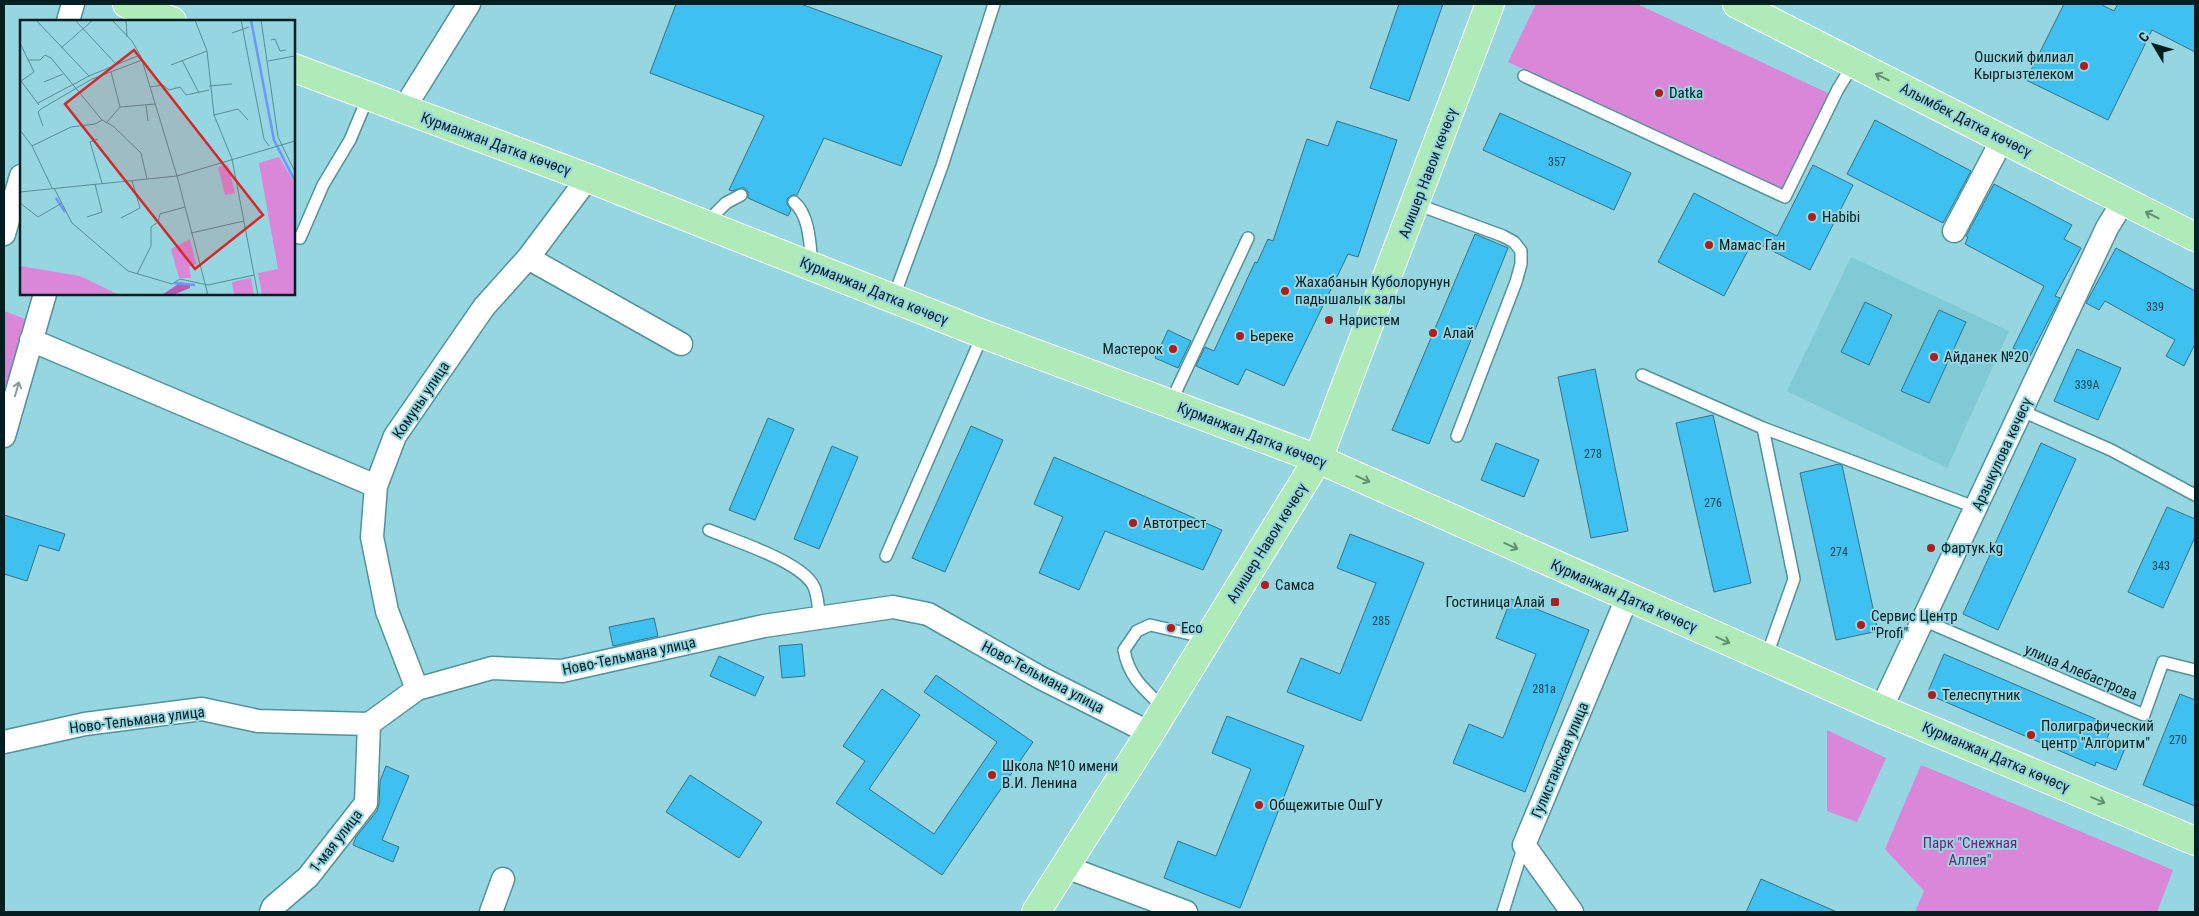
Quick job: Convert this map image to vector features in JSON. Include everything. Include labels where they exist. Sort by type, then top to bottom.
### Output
[{"type":"main road","name":"Алишер Навои көчөсү","points":[[1036,912],[1165,709],[1318,459],[1416,204],[1490,4]]},
{"type":"main road","name":"Алымбек Датка көчөсү","points":[[1737,4],[2195,237]]},
{"type":"main road","points":[[129,10],[168,20]]},
{"type":"main road","name":"Курманжан Датка көчөсү","points":[[295,68],[588,178],[983,334],[1318,459],[1627,598],[1881,709],[2195,840]]},
{"type":"street","points":[[68,20],[73,4]]},
{"type":"street","points":[[403,110],[469,4]]},
{"type":"street","points":[[1954,231],[2002,138]]},
{"type":"street","name":"Комуны улица","points":[[417,689],[387,611],[372,537],[376,486],[395,436],[484,308],[528,258],[588,178]]},
{"type":"street","points":[[4,234],[20,179]]},
{"type":"street","name":"Арзыкулова көчөсү","points":[[1881,709],[2107,228],[2124,200]]},
{"type":"street","points":[[528,258],[681,344]]},
{"type":"street","points":[[4,436],[45,295]]},
{"type":"street","points":[[31,340],[376,486]]},
{"type":"street","name":"Гулистанская улица","points":[[1524,845],[1627,598]]},
{"type":"street","name":"Ново-Тельмана улица","points":[[4,742],[85,724],[202,709],[258,721],[369,724],[417,689],[492,668],[562,672],[764,626],[893,607],[928,614],[1041,678],[1150,733]]},
{"type":"street","name":"1-мая улица","points":[[271,912],[273,907],[308,876],[366,803],[369,724]]},
{"type":"street","points":[[1524,845],[1572,912]]},
{"type":"street","points":[[1066,867],[1186,912]]},
{"type":"street","points":[[491,912],[503,879]]},
{"type":"lane","points":[[893,299],[942,166],[994,4]]},
{"type":"lane","points":[[1524,76],[1785,197],[1838,89],[1854,63]]},
{"type":"lane","points":[[295,237],[300,238],[323,185],[350,140],[368,97]]},
{"type":"lane","points":[[704,224],[726,203],[741,195]]},
{"type":"lane","points":[[794,202],[802,208],[809,234],[812,266]]},
{"type":"lane","points":[[1416,204],[1503,236],[1514,242],[1522,251],[1516,282],[1457,436]]},
{"type":"lane","points":[[1170,404],[1248,238]]},
{"type":"lane","points":[[886,556],[983,334]]},
{"type":"lane","points":[[1642,375],[1763,428],[1977,508]]},
{"type":"lane","points":[[2022,411],[2111,450],[2195,495]]},
{"type":"lane","points":[[1763,428],[1794,579],[1765,658]]},
{"type":"lane","points":[[709,530],[788,563],[802,571],[814,587],[820,618]]},
{"type":"lane","name":"улица Алебастрова","points":[[1923,620],[2144,715],[2163,662],[2195,670]]},
{"type":"lane","points":[[1165,709],[1133,677],[1127,665],[1124,650],[1137,631],[1150,625],[1208,638]]},
{"type":"lane","points":[[1503,912],[1524,845]]},
{"type":"shaded area","points":[[1851,257],[2009,331],[1947,468],[1787,391]]},
{"type":"green space","points":[[1536,4],[1637,4],[1830,94],[1784,191],[1508,62]]},
{"type":"green space","points":[[4,311],[30,321],[4,412]]},
{"type":"green space","points":[[1827,730],[1886,758],[1857,822],[1827,811]]},
{"type":"green space","name":"Парк \"Снежная Аллея\"","points":[[1921,765],[2173,870],[2157,912],[1915,912],[1924,891],[1885,849]]},
{"type":"building","points":[[676,4],[801,4],[942,56],[901,166],[824,138],[797,195],[792,195],[787,199],[787,204],[791,210],[788,216],[748,198],[748,192],[745,188],[729,190],[764,116],[650,73]]},
{"type":"building","points":[[1399,4],[1443,4],[1409,101],[1370,88]]},
{"type":"building","name":"Ошский филиал Кыргызтелеком","points":[[2064,4],[2100,4],[2114,11],[2118,4],[2195,4],[2195,52],[2152,30],[2108,120],[2026,80]]},
{"type":"building","points":[[1500,113],[1631,173],[1614,210],[1483,150]]},
{"type":"building","points":[[1875,120],[1971,171],[1943,223],[1847,174]]},
{"type":"building","points":[[1337,121],[1397,140],[1358,257],[1348,254],[1284,386],[1246,369],[1238,385],[1196,366],[1205,347],[1214,351],[1255,262],[1257,263],[1268,239],[1273,241],[1307,139],[1328,146]]},
{"type":"building","points":[[1813,165],[1853,185],[1810,270],[1753,241],[1724,296],[1658,262],[1694,193],[1777,236]]},
{"type":"building","points":[[1994,184],[2072,225],[2064,239],[2081,248],[2055,296],[2060,298],[2030,356],[2013,348],[2044,286],[1965,244],[1968,237],[1966,236]]},
{"type":"building","points":[[1475,234],[1508,248],[1429,444],[1392,430]]},
{"type":"building","points":[[2116,248],[2195,291],[2195,344],[2184,366],[2166,356],[2175,340],[2105,301],[2099,310],[2086,303]]},
{"type":"building","points":[[1865,302],[1892,315],[1869,365],[1841,352]]},
{"type":"building","name":"Айданек №20","points":[[1939,310],[1966,322],[1929,403],[1901,391]]},
{"type":"building","name":"Мастерок","points":[[1168,330],[1191,341],[1178,368],[1155,358]]},
{"type":"building","points":[[2077,349],[2121,368],[2098,420],[2054,401]]},
{"type":"building","points":[[1595,369],[1628,531],[1591,538],[1558,377]]},
{"type":"building","points":[[1713,415],[1751,583],[1714,592],[1676,423]]},
{"type":"building","points":[[768,418],[794,429],[755,520],[729,510]]},
{"type":"building","points":[[971,426],[1003,440],[945,572],[912,558]]},
{"type":"building","points":[[1496,443],[1539,460],[1524,497],[1481,480]]},
{"type":"building","points":[[2041,443],[2076,459],[1998,630],[1963,614]]},
{"type":"building","points":[[832,446],[858,457],[819,549],[794,539]]},
{"type":"building","name":"Автотрест","points":[[1054,457],[1222,530],[1203,570],[1105,531],[1079,590],[1039,573],[1063,517],[1034,504]]},
{"type":"building","points":[[1839,464],[1842,465],[1878,631],[1836,640],[1800,473]]},
{"type":"building","points":[[2167,507],[2195,519],[2195,537],[2163,608],[2128,592]]},
{"type":"building","points":[[4,515],[65,534],[59,551],[39,545],[27,581],[4,574]]},
{"type":"building","points":[[1350,534],[1424,563],[1361,721],[1287,692],[1301,658],[1340,674],[1376,583],[1337,568]]},
{"type":"building","points":[[1511,599],[1589,630],[1525,792],[1453,763],[1469,724],[1503,738],[1536,654],[1496,638]]},
{"type":"building","points":[[654,618],[658,636],[613,646],[609,627]]},
{"type":"building","points":[[802,644],[805,676],[782,678],[779,646]]},
{"type":"building","points":[[1944,654],[2112,726],[2107,738],[2126,746],[2116,770],[2096,762],[2095,766],[1927,694]]},
{"type":"building","points":[[719,656],[764,677],[755,696],[710,676]]},
{"type":"building","name":"Школа №10 имени В.И. Ленина","points":[[936,675],[1033,742],[942,875],[836,803],[865,761],[843,746],[882,689],[920,715],[869,789],[934,834],[997,742],[924,692]]},
{"type":"building","points":[[2180,694],[2195,700],[2195,806],[2143,785]]},
{"type":"building","name":"Общежитые ОшГУ","points":[[1227,716],[1304,746],[1240,908],[1164,878],[1178,841],[1216,856],[1251,769],[1212,753]]},
{"type":"building","points":[[386,766],[409,776],[382,840],[399,847],[393,862],[353,845],[356,837],[377,811],[380,781]]},
{"type":"building","points":[[690,775],[762,822],[739,858],[666,812]]},
{"type":"building","points":[[1761,879],[1837,912],[1746,912]]},
{"type":"place","name":"Ошский филиал Кыргызтелеком","points":[[2084,66]]},
{"type":"place","name":"Datka","points":[[1659,93]]},
{"type":"place","name":"Habibi","points":[[1812,217]]},
{"type":"place","name":"Мамас Ган","points":[[1709,245]]},
{"type":"place","name":"Жахабанын Куболорунун падышалык залы","points":[[1285,291]]},
{"type":"place","name":"Наристем","points":[[1329,320]]},
{"type":"place","name":"Алай","points":[[1433,333]]},
{"type":"place","name":"Ьереке","points":[[1240,336]]},
{"type":"place","name":"Мастерок","points":[[1173,349]]},
{"type":"place","name":"Айданек №20","points":[[1934,357]]},
{"type":"place","name":"Автотрест","points":[[1133,523]]},
{"type":"place","name":"Фартук.kg","points":[[1931,548]]},
{"type":"place","name":"Самса","points":[[1265,585]]},
{"type":"place","name":"Гостиница Алай","points":[[1555,602]]},
{"type":"place","name":"Сервис Центр \"Profi\"","points":[[1861,625]]},
{"type":"place","name":"Есо","points":[[1171,628]]},
{"type":"place","name":"Телеспутник","points":[[1932,695]]},
{"type":"place","name":"Полиграфический центр \"Алгоритм\"","points":[[2031,735]]},
{"type":"place","name":"Школа №10 имени В.И. Ленина","points":[[992,775]]},
{"type":"place","name":"Общежитые ОшГУ","points":[[1259,805]]}]
